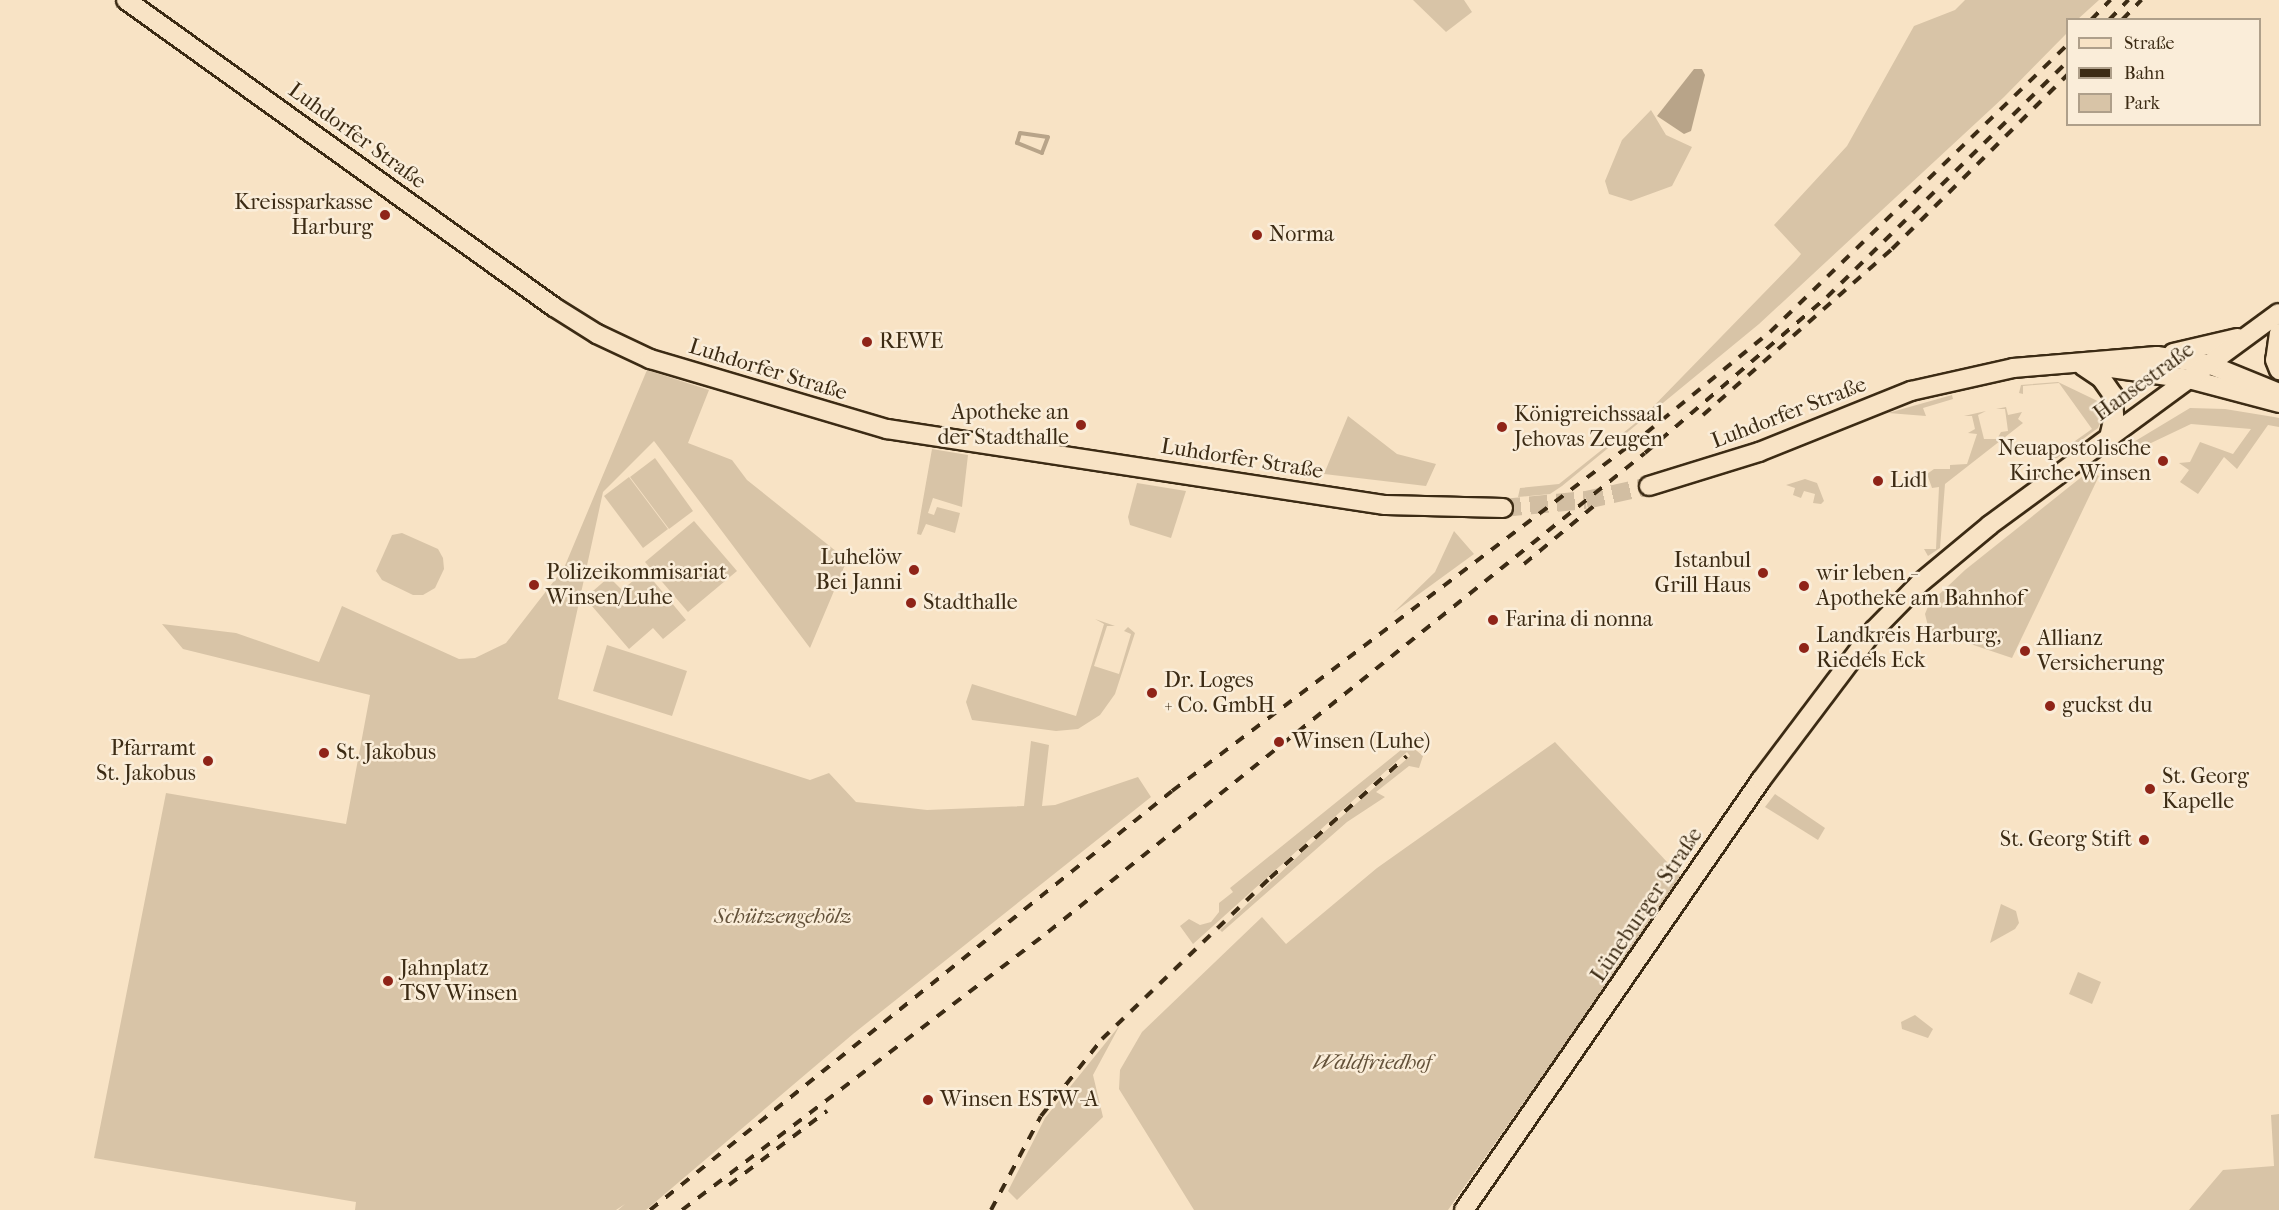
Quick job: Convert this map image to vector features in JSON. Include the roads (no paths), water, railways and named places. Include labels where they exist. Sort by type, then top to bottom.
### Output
[{"type":"main road","name":"Luhdorfer Straße","points":[[126,0],[554,307],[597,334],[650,359],[821,412],[897,431],[1385,505],[1503,508]]},
{"type":"main road","name":"Hansestraße","points":[[1874,630],[1934,571],[2109,437],[2279,313]]},
{"type":"main road","points":[[2279,333],[2275,360],[2279,370]]},
{"type":"main road","points":[[2073,363],[2157,356],[2249,334]]},
{"type":"main road","points":[[2157,356],[2208,364],[2279,393]]},
{"type":"main road","name":"Luhdorfer Straße","points":[[1649,486],[1722,465],[1946,381],[2073,363]]},
{"type":"main road","points":[[2073,363],[2189,378],[2279,403]]},
{"type":"main road","points":[[2073,363],[2101,378],[2113,395],[2114,416],[2109,437]]},
{"type":"main road","name":"Lüneburger Straße","points":[[1464,1210],[1755,789],[1874,630]]},
{"type":"waterway","points":[[1020,133],[1048,137],[1042,153],[1017,143],[1020,133]]},
{"type":"tunnel","points":[[1503,508],[1586,500],[1649,486]]},
{"type":"railway","points":[[2093,18],[2110,0]]},
{"type":"railway","points":[[2111,18],[2128,0]]},
{"type":"railway","points":[[2124,18],[2141,0]]},
{"type":"railway","points":[[650,1210],[1172,791],[1646,433],[1770,332],[2066,46]]},
{"type":"railway","points":[[682,1210],[1048,932],[1645,453],[1827,297],[2066,63]]},
{"type":"railway","points":[[1703,415],[1892,249],[2066,76]]},
{"type":"railway","points":[[1524,564],[1595,505]]},
{"type":"railway","points":[[991,1210],[1041,1116],[1102,1039],[1270,878],[1407,756]]},
{"type":"railway","points":[[729,1185],[827,1111]]},
{"type":"place","name":"Kreissparkasse Harburg","points":[[385,215]]},
{"type":"place","name":"Norma","points":[[1257,235]]},
{"type":"place","name":"REWE","points":[[867,342]]},
{"type":"place","name":"Apotheke an der Stadthalle","points":[[1081,425]]},
{"type":"place","name":"Königreichssaal Jehovas Zeugen","points":[[1502,427]]},
{"type":"place","name":"Neuapostolische Kirche Winsen","points":[[2163,461]]},
{"type":"place","name":"Lidl","points":[[1878,481]]},
{"type":"place","name":"Luhelöw Bei Janni","points":[[914,570]]},
{"type":"place","name":"Istanbul Grill Haus","points":[[1763,573]]},
{"type":"place","name":"Polizeikommisariat Winsen/Luhe","points":[[534,585]]},
{"type":"place","name":"wir leben - Apotheke am Bahnhof","points":[[1804,586]]},
{"type":"place","name":"Stadthalle","points":[[911,603]]},
{"type":"place","name":"Farina di nonna","points":[[1493,620]]},
{"type":"place","name":"Landkreis Harburg, Riedels Eck","points":[[1804,648]]},
{"type":"place","name":"Allianz Versicherung","points":[[2025,651]]},
{"type":"place","name":"Dr. Loges + Co. GmbH","points":[[1152,693]]},
{"type":"place","name":"guckst du","points":[[2050,706]]},
{"type":"place","name":"Winsen (Luhe)","points":[[1279,742]]},
{"type":"place","name":"St. Jakobus","points":[[324,753]]},
{"type":"place","name":"Pfarramt St. Jakobus","points":[[208,761]]},
{"type":"place","name":"St. Georg Kapelle","points":[[2150,789]]},
{"type":"place","name":"St. Georg Stift","points":[[2144,840]]},
{"type":"place","name":"Jahnplatz TSV Winsen","points":[[388,981]]},
{"type":"place","name":"Winsen ESTW-A","points":[[928,1100]]},
{"type":"park label","name":"Schützengehölz","points":[[783,917]]},
{"type":"park label","name":"Waldfriedhof","points":[[1372,1063]]}]
